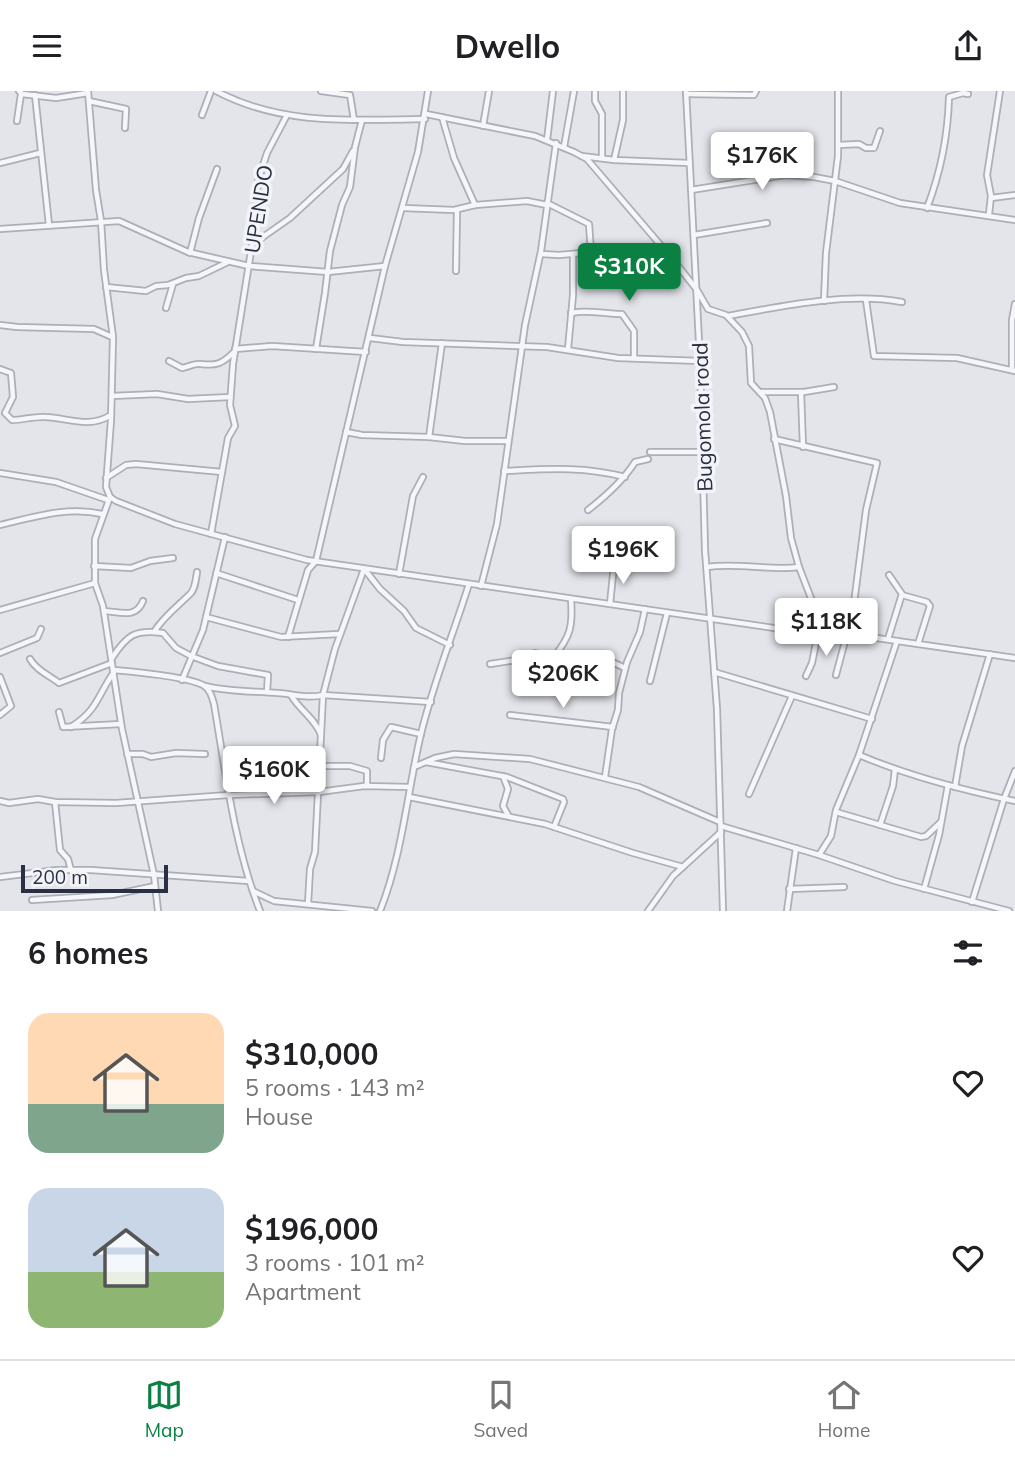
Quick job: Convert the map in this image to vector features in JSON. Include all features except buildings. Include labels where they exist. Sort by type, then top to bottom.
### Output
[{"type":"street","points":[[202,115],[211,91]]},
{"type":"street","points":[[216,91],[246,106],[316,120],[442,117],[556,143],[580,155],[607,181],[697,290],[710,311],[727,316],[824,301],[902,302]]},
{"type":"street","points":[[321,91],[350,96],[354,120]]},
{"type":"street","points":[[288,637],[309,570],[316,561],[385,266],[403,208],[425,116],[428,91]]},
{"type":"street","points":[[483,126],[489,91]]},
{"type":"street","points":[[547,140],[553,91]]},
{"type":"street","points":[[564,147],[574,91]]},
{"type":"street","points":[[595,91],[595,101],[602,114],[602,158]]},
{"type":"street","points":[[614,160],[623,120],[622,91]]},
{"type":"street","points":[[686,93],[754,95],[756,91]]},
{"type":"street","points":[[824,301],[826,253],[838,145],[838,91]]},
{"type":"street","points":[[989,214],[991,198],[987,175],[1000,91]]},
{"type":"street","points":[[17,121],[20,92],[56,98],[88,92],[113,337],[106,478],[109,499],[95,539],[95,583],[104,611],[121,724],[156,886],[158,911]]},
{"type":"street","name":"Bugomola road","points":[[686,93],[723,911]]},
{"type":"street","points":[[927,208],[948,124],[949,97],[968,94]]},
{"type":"street","points":[[34,95],[49,225]]},
{"type":"street","points":[[89,101],[126,109],[125,128]]},
{"type":"street","name":"UPENDO","points":[[211,534],[228,438],[235,426],[230,397],[258,181],[267,153],[287,115]]},
{"type":"street","points":[[442,117],[454,158],[475,205]]},
{"type":"street","points":[[316,349],[335,231],[351,184],[355,147],[362,120]]},
{"type":"street","points":[[838,145],[859,144],[874,148],[880,131]]},
{"type":"street","points":[[481,586],[495,536],[529,302],[541,254],[556,143]]},
{"type":"street","points":[[251,245],[290,218],[343,169],[355,147]]},
{"type":"street","points":[[0,163],[40,153]]},
{"type":"street","points":[[580,155],[614,160],[690,163]]},
{"type":"street","points":[[190,253],[199,218],[217,169]]},
{"type":"street","points":[[691,190],[785,175],[826,178],[875,196],[927,208],[989,214],[1015,220]]},
{"type":"street","points":[[991,198],[1015,195]]},
{"type":"street","points":[[403,208],[457,210],[475,205],[527,201],[547,204],[589,224],[591,251]]},
{"type":"street","points":[[456,271],[457,210]]},
{"type":"street","points":[[0,229],[101,221],[126,223],[190,253],[249,266],[328,272],[385,266]]},
{"type":"street","points":[[694,235],[767,223]]},
{"type":"street","points":[[541,254],[591,251],[610,258],[626,259]]},
{"type":"street","points":[[568,348],[572,254]]},
{"type":"street","points":[[106,287],[145,291],[188,277],[199,277],[228,261]]},
{"type":"street","points":[[166,308],[174,283]]},
{"type":"street","points":[[866,300],[874,356],[957,358],[1014,370],[1012,320],[1015,303]]},
{"type":"street","points":[[571,313],[588,310],[597,314],[622,314],[634,331],[634,358]]},
{"type":"street","points":[[727,316],[747,342],[751,381],[765,398],[770,412],[791,538],[821,632],[806,675]]},
{"type":"street","points":[[0,325],[57,329],[94,328],[113,337]]},
{"type":"street","points":[[370,338],[568,348],[618,358],[700,361]]},
{"type":"street","points":[[429,437],[442,343]]},
{"type":"street","points":[[169,361],[182,367],[198,363],[211,366],[221,364],[235,350],[272,346],[366,352]]},
{"type":"street","points":[[0,369],[11,373],[13,395],[5,413],[11,420],[47,417],[67,422],[95,422],[111,415]]},
{"type":"street","points":[[760,392],[801,392],[834,387]]},
{"type":"street","points":[[801,392],[803,447]]},
{"type":"street","points":[[112,396],[159,394],[188,398],[230,397]]},
{"type":"street","points":[[346,432],[465,441],[508,441]]},
{"type":"street","points":[[774,439],[877,463],[866,510],[861,562],[849,634],[836,675]]},
{"type":"street","points":[[650,452],[701,452]]},
{"type":"street","points":[[588,510],[625,477],[635,462],[648,459]]},
{"type":"street","points":[[106,478],[126,465],[136,464],[222,472]]},
{"type":"street","points":[[504,471],[571,468],[599,470],[625,477]]},
{"type":"street","points":[[0,473],[56,482],[157,518],[316,561],[667,613],[888,639],[1015,658]]},
{"type":"street","points":[[399,574],[413,496],[423,477]]},
{"type":"street","points":[[0,525],[64,512],[84,510],[103,514]]},
{"type":"street","points":[[182,680],[201,638],[225,537]]},
{"type":"street","points":[[94,566],[131,568],[173,558]]},
{"type":"street","points":[[706,566],[721,564],[768,569],[799,567]]},
{"type":"street","points":[[610,604],[614,565]]},
{"type":"street","points":[[308,904],[310,869],[315,852],[323,695],[340,633],[351,610],[364,569]]},
{"type":"street","points":[[364,569],[380,589],[404,611],[416,628],[450,645]]},
{"type":"street","points":[[154,632],[178,607],[182,599],[191,593],[197,572]]},
{"type":"street","points":[[216,572],[298,600]]},
{"type":"street","points":[[888,639],[902,595],[889,575]]},
{"type":"street","points":[[0,611],[95,583]]},
{"type":"street","points":[[380,911],[387,894],[421,734],[469,584]]},
{"type":"street","points":[[902,595],[928,602],[930,606],[918,644]]},
{"type":"street","points":[[553,658],[570,634],[573,619],[571,599]]},
{"type":"street","points":[[104,611],[134,613],[139,610],[143,601]]},
{"type":"street","points":[[605,777],[619,693],[645,609]]},
{"type":"street","points":[[650,681],[667,613]]},
{"type":"street","points":[[206,617],[288,637],[340,633]]},
{"type":"street","points":[[0,653],[37,638],[41,629]]},
{"type":"street","points":[[71,727],[85,718],[98,702],[130,635],[163,633],[176,649],[191,656],[218,666],[268,675],[267,692]]},
{"type":"street","points":[[819,855],[830,838],[836,812],[872,719],[897,641]]},
{"type":"street","points":[[490,664],[517,660],[533,653],[553,658],[610,662],[625,668]]},
{"type":"street","points":[[956,787],[962,746],[990,654]]},
{"type":"street","points":[[30,659],[36,667],[59,683],[113,666],[230,691],[430,702]]},
{"type":"street","points":[[714,672],[872,719]]},
{"type":"street","points":[[0,677],[11,706],[0,715]]},
{"type":"street","points":[[205,686],[214,704],[228,795],[248,881],[260,911]]},
{"type":"street","points":[[291,694],[316,725],[322,739]]},
{"type":"street","points":[[749,794],[792,695]]},
{"type":"street","points":[[59,712],[61,726],[121,724]]},
{"type":"street","points":[[510,715],[613,727]]},
{"type":"street","points":[[381,758],[383,740],[391,727],[421,734]]},
{"type":"street","points":[[127,754],[143,754],[149,757],[176,753],[205,754]]},
{"type":"street","points":[[414,768],[454,754],[526,758],[645,789],[721,826],[924,889],[1009,911]]},
{"type":"street","points":[[859,755],[948,785],[1015,801]]},
{"type":"street","points":[[425,762],[503,776],[563,799],[554,827]]},
{"type":"street","points":[[321,766],[351,766],[367,771],[367,786]]},
{"type":"street","points":[[880,825],[893,786],[895,769]]},
{"type":"street","points":[[972,902],[1015,771]]},
{"type":"street","points":[[503,776],[508,789],[503,806],[509,815]]},
{"type":"street","points":[[924,889],[948,785]]},
{"type":"street","points":[[0,801],[38,799],[55,802],[116,803],[319,792],[367,786],[410,787]]},
{"type":"street","points":[[409,797],[509,815],[683,867]]},
{"type":"street","points":[[55,802],[60,850],[68,859],[71,870]]},
{"type":"street","points":[[836,812],[921,837],[941,822]]},
{"type":"street","points":[[648,911],[673,876],[721,826]]},
{"type":"street","points":[[787,911],[796,848]]},
{"type":"street","points":[[0,875],[71,870],[138,872],[154,876],[175,875],[248,881]]},
{"type":"street","points":[[32,900],[111,895],[156,886]]},
{"type":"street","points":[[789,889],[844,887]]},
{"type":"street","points":[[252,891],[271,901],[372,911]]}]
